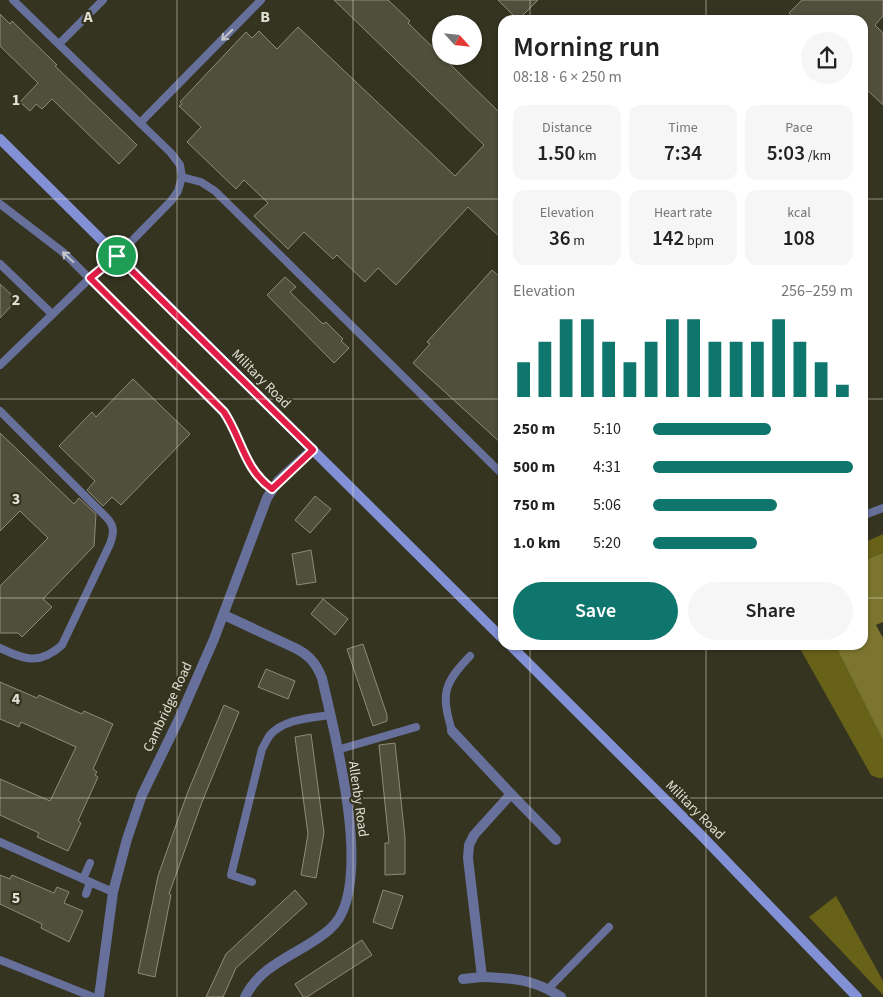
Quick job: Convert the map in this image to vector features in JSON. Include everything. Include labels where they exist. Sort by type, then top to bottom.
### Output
[{"type":"street","name":"Military Road","points":[[2,144],[498,634]]},
{"type":"street","name":"Cambridge Road","points":[[99,997],[113,892],[127,839],[142,795],[179,719],[224,615],[265,501],[272,489],[313,450]]},
{"type":"street","name":"Allenby Road","points":[[224,615],[295,648],[310,658],[319,671],[343,778],[350,839],[351,881],[346,905],[338,921],[332,928],[268,968],[256,980],[245,997]]},
{"type":"street","name":"Military Road","points":[[515,650],[700,834],[857,997]]},
{"type":"street","points":[[452,731],[556,840]]},
{"type":"street","points":[[482,976],[468,858],[469,845],[482,824],[511,794]]},
{"type":"street","points":[[463,979],[482,976],[516,979],[531,982],[561,997]]},
{"type":"lane","points":[[0,365],[90,278],[117,256],[171,201],[180,187],[182,177],[180,165],[174,157],[14,0]]},
{"type":"lane","points":[[59,44],[103,0]]},
{"type":"lane","points":[[140,123],[261,0]]},
{"type":"lane","points":[[182,177],[201,182],[216,191],[498,470]]},
{"type":"lane","points":[[0,204],[56,246],[224,412],[252,469],[262,482],[272,489]]},
{"type":"lane","points":[[0,264],[52,314]]},
{"type":"lane","points":[[0,411],[112,523],[114,529],[110,544],[62,645],[53,652],[31,659],[0,648]]},
{"type":"lane","points":[[868,514],[883,508]]},
{"type":"lane","points":[[452,731],[446,710],[445,698],[448,683],[455,672],[470,656]]},
{"type":"lane","points":[[252,882],[231,875],[262,749],[270,735],[281,726],[330,715]]},
{"type":"lane","points":[[337,750],[416,727]]},
{"type":"lane","points":[[0,842],[113,892]]},
{"type":"lane","points":[[86,894],[86,881],[90,863]]},
{"type":"lane","points":[[548,989],[609,928]]},
{"type":"lane","points":[[0,962],[93,997]]},
{"type":"shaded area","points":[[883,534],[883,553],[868,559],[868,541]]},
{"type":"shaded area","points":[[883,553],[883,622],[876,625],[883,638],[883,740],[838,650],[868,650],[868,559]]},
{"type":"shaded area","points":[[801,650],[838,650],[883,740],[883,778],[871,775]]},
{"type":"shaded area","points":[[836,896],[883,981],[883,995],[809,917]]},
{"type":"building","points":[[334,0],[388,0],[410,21],[408,23],[432,46],[432,65],[451,65],[498,111],[498,235],[468,207],[396,285],[378,268],[365,282],[337,255],[333,259],[304,232],[288,249],[254,216],[268,203],[244,180],[236,189],[187,142],[201,127],[179,106],[182,104],[180,102],[246,32],[252,38],[259,31],[277,49],[298,27],[455,176],[484,145]]},
{"type":"building","points":[[498,0],[538,0],[523,15],[513,15]]},
{"type":"building","points":[[802,0],[883,0],[883,16],[875,25],[883,33],[883,105],[868,91],[868,15],[791,15],[789,13]]},
{"type":"building","points":[[0,14],[10,24],[12,21],[57,65],[55,66],[137,145],[119,164],[52,99],[42,109],[36,104],[30,111],[20,102],[38,83],[0,46]]},
{"type":"building","points":[[492,270],[498,275],[498,440],[413,363],[430,344],[427,342]]},
{"type":"building","points":[[285,277],[296,287],[290,292],[323,324],[326,322],[349,348],[334,363],[267,295]]},
{"type":"building","points":[[0,284],[17,300],[0,318]]},
{"type":"building","points":[[133,379],[190,434],[121,505],[112,497],[103,506],[87,490],[95,481],[59,446],[92,412],[96,417]]},
{"type":"building","points":[[0,433],[74,504],[79,498],[96,514],[94,546],[43,599],[52,607],[22,637],[18,633],[0,633],[0,586],[48,538],[20,511],[0,531]]},
{"type":"building","points":[[315,496],[331,509],[310,533],[295,520]]},
{"type":"building","points":[[311,550],[316,582],[297,585],[292,554]]},
{"type":"building","points":[[323,599],[348,619],[335,635],[311,614]]},
{"type":"building","points":[[363,644],[387,715],[387,721],[373,726],[347,649]]},
{"type":"building","points":[[266,669],[295,681],[288,699],[258,687]]},
{"type":"building","points":[[0,682],[37,698],[39,695],[82,714],[84,711],[113,724],[93,769],[97,772],[95,775],[98,777],[78,821],[81,823],[68,851],[37,837],[39,833],[0,815],[0,779],[50,801],[76,747],[21,722],[19,727],[0,719]]},
{"type":"building","points":[[224,705],[239,712],[202,802],[169,894],[171,895],[155,977],[138,973],[158,876],[187,794]]},
{"type":"building","points":[[311,734],[324,833],[316,878],[301,875],[308,834],[295,737]]},
{"type":"building","points":[[395,743],[405,838],[405,874],[385,875],[385,843],[389,843],[379,745]]},
{"type":"building","points":[[0,875],[10,879],[12,875],[54,893],[57,887],[69,892],[64,903],[83,911],[69,942],[41,928],[42,924],[0,904]]},
{"type":"building","points":[[295,890],[307,904],[236,968],[223,997],[206,997],[226,954]]},
{"type":"building","points":[[383,890],[403,896],[392,929],[373,922]]},
{"type":"building","points":[[362,940],[372,955],[307,997],[303,997],[295,984]]},
{"type":"route","points":[[117,256],[313,450],[278,481],[272,489],[255,474],[224,412],[90,278],[117,256]]}]
